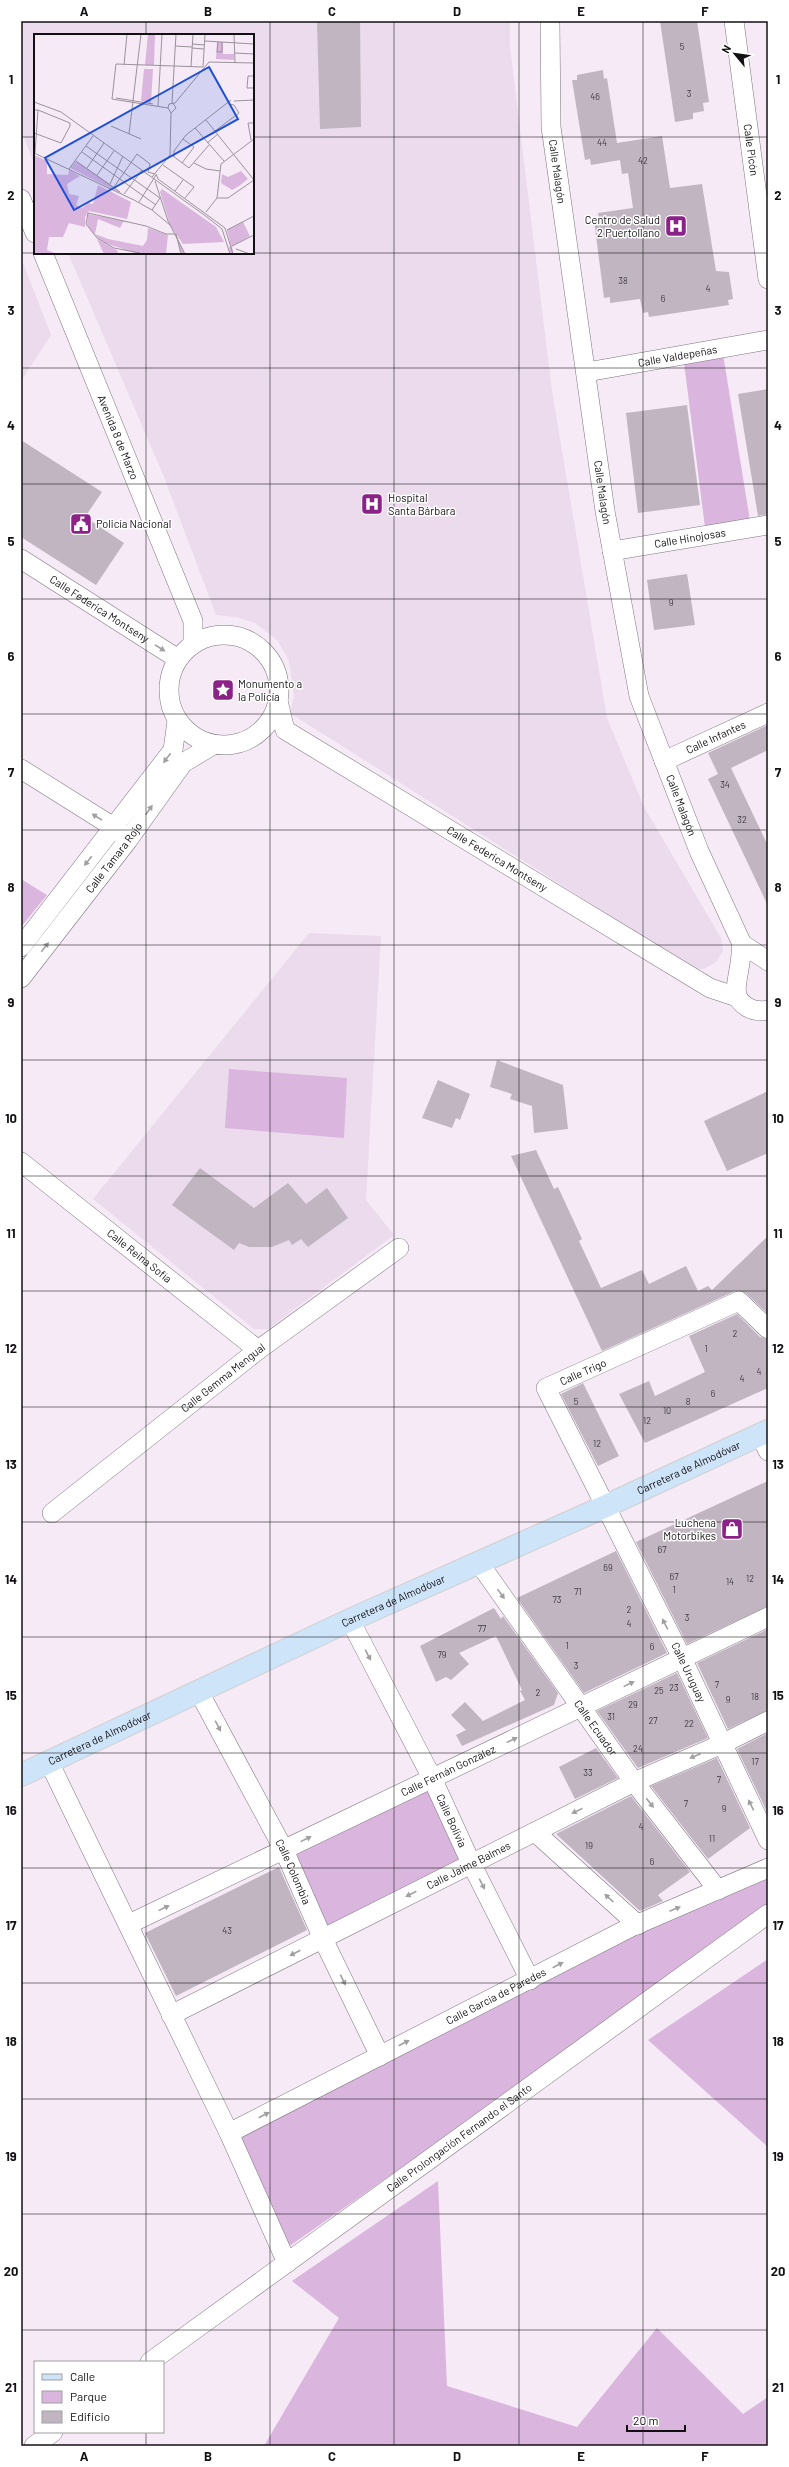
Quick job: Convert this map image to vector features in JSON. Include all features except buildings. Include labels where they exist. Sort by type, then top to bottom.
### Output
[{"type":"main road","name":"Carretera de Almodóvar","points":[[21,1775],[350,1620],[606,1506],[765,1439]]},
{"type":"street","name":"Calle Malagón","points":[[550,21],[551,127],[612,551],[639,696],[699,851],[742,944]]},
{"type":"street","name":"Calle Picón","points":[[734,21],[768,279]]},
{"type":"street","points":[[21,199],[34,231]]},
{"type":"street","name":"Avenida 8 de Marzo","points":[[43,254],[193,621],[193,644]]},
{"type":"street","name":"Calle Valdepeñas","points":[[587,372],[768,340]]},
{"type":"street","name":"Calle Hinojosas","points":[[612,551],[768,525]]},
{"type":"street","name":"Calle Federica Montseny","points":[[21,559],[178,659]]},
{"type":"street","points":[[193,621],[213,636]]},
{"type":"street","points":[[213,636],[234,636],[255,644],[270,659],[278,679],[278,701],[285,730],[254,736],[234,745],[213,745],[193,737],[178,721],[169,701],[169,680],[178,659],[193,644],[213,636]]},
{"type":"street","points":[[254,736],[270,721],[278,701]]},
{"type":"street","name":"Calle Infantes","points":[[664,761],[768,713]]},
{"type":"street","name":"Calle Tamara Rojo","points":[[21,978],[121,834],[173,750],[178,721]]},
{"type":"street","name":"Calle Federica Montseny","points":[[285,730],[710,988],[737,982]]},
{"type":"street","name":"Calle Tamara Rojo","points":[[21,947],[183,763],[213,745]]},
{"type":"street","points":[[21,769],[121,834]]},
{"type":"street","points":[[766,960],[742,944],[737,982],[742,1004],[752,1010],[766,1014]]},
{"type":"street","points":[[737,982],[747,963],[766,960]]},
{"type":"street","name":"Calle Reina Sofía","points":[[21,1162],[258,1350]]},
{"type":"street","name":"Calle Gemma Mengual","points":[[52,1513],[258,1350],[399,1248]]},
{"type":"street","name":"Calle Trigo","points":[[606,1506],[546,1388],[739,1301],[768,1329]]},
{"type":"street","name":"Calle Uruguay","points":[[606,1506],[682,1658],[768,1840]]},
{"type":"street","name":"Calle Ecuador","points":[[479,1563],[582,1706],[634,1782],[718,1890]]},
{"type":"street","name":"Calle Fernán González","points":[[129,1924],[768,1617]]},
{"type":"street","name":"Calle Bolivia","points":[[350,1620],[432,1778],[471,1863],[530,1980]]},
{"type":"street","name":"Calle Colombia","points":[[199,1692],[284,1850],[323,1939],[380,2056]]},
{"type":"street","name":"Calle Jaime Balmes","points":[[172,2014],[634,1782],[722,1744],[768,1721]]},
{"type":"street","points":[[49,1762],[129,1924],[229,2133],[286,2263]]},
{"type":"street","points":[[535,1832],[638,1924]]},
{"type":"street","name":"Calle García de Paredes","points":[[229,2133],[638,1924],[768,1868]]},
{"type":"street","name":"Calle Prolongación Fernando el Santo","points":[[151,2361],[768,1914]]},
{"type":"street","points":[[34,2446],[52,2433]]},
{"type":"shaded area","name":"Hospital Santa Bárbara","points":[[21,21],[510,21],[510,47],[552,391],[607,718],[644,807],[721,938],[723,951],[716,962],[704,969],[697,969],[683,962],[290,713],[294,696],[289,661],[278,641],[255,623],[236,617],[216,615],[164,477],[68,254],[254,254],[254,34],[34,34],[34,163],[21,130]]},
{"type":"shaded area","points":[[21,258],[51,335],[21,381]]},
{"type":"shaded area","points":[[309,933],[381,936],[366,1200],[394,1235],[268,1329],[254,1329],[93,1199]]},
{"type":"green space","points":[[722,348],[751,527],[706,535],[683,355]]},
{"type":"green space","points":[[21,879],[47,895],[21,927]]},
{"type":"green space","points":[[229,1069],[347,1078],[344,1138],[225,1128]]},
{"type":"green space","points":[[432,1778],[471,1863],[323,1939],[284,1850]]},
{"type":"green space","points":[[768,1868],[768,1911],[281,2252],[229,2133]]},
{"type":"green space","points":[[768,1959],[768,2147],[648,2040]]},
{"type":"green space","points":[[438,2181],[447,2386],[577,2427],[657,2328],[743,2414],[768,2397],[768,2446],[264,2446],[339,2318],[292,2281]]},
{"type":"place","name":"Centro de Salud 2 Puertollano","points":[[676,226]]},
{"type":"place","name":"Hospital Santa Bárbara","points":[[372,504]]},
{"type":"place","name":"Policía Nacional","points":[[81,524]]},
{"type":"place","name":"Monumento a la Policía","points":[[223,690]]},
{"type":"place","name":"Luchena Motorbikes","points":[[732,1529]]}]
